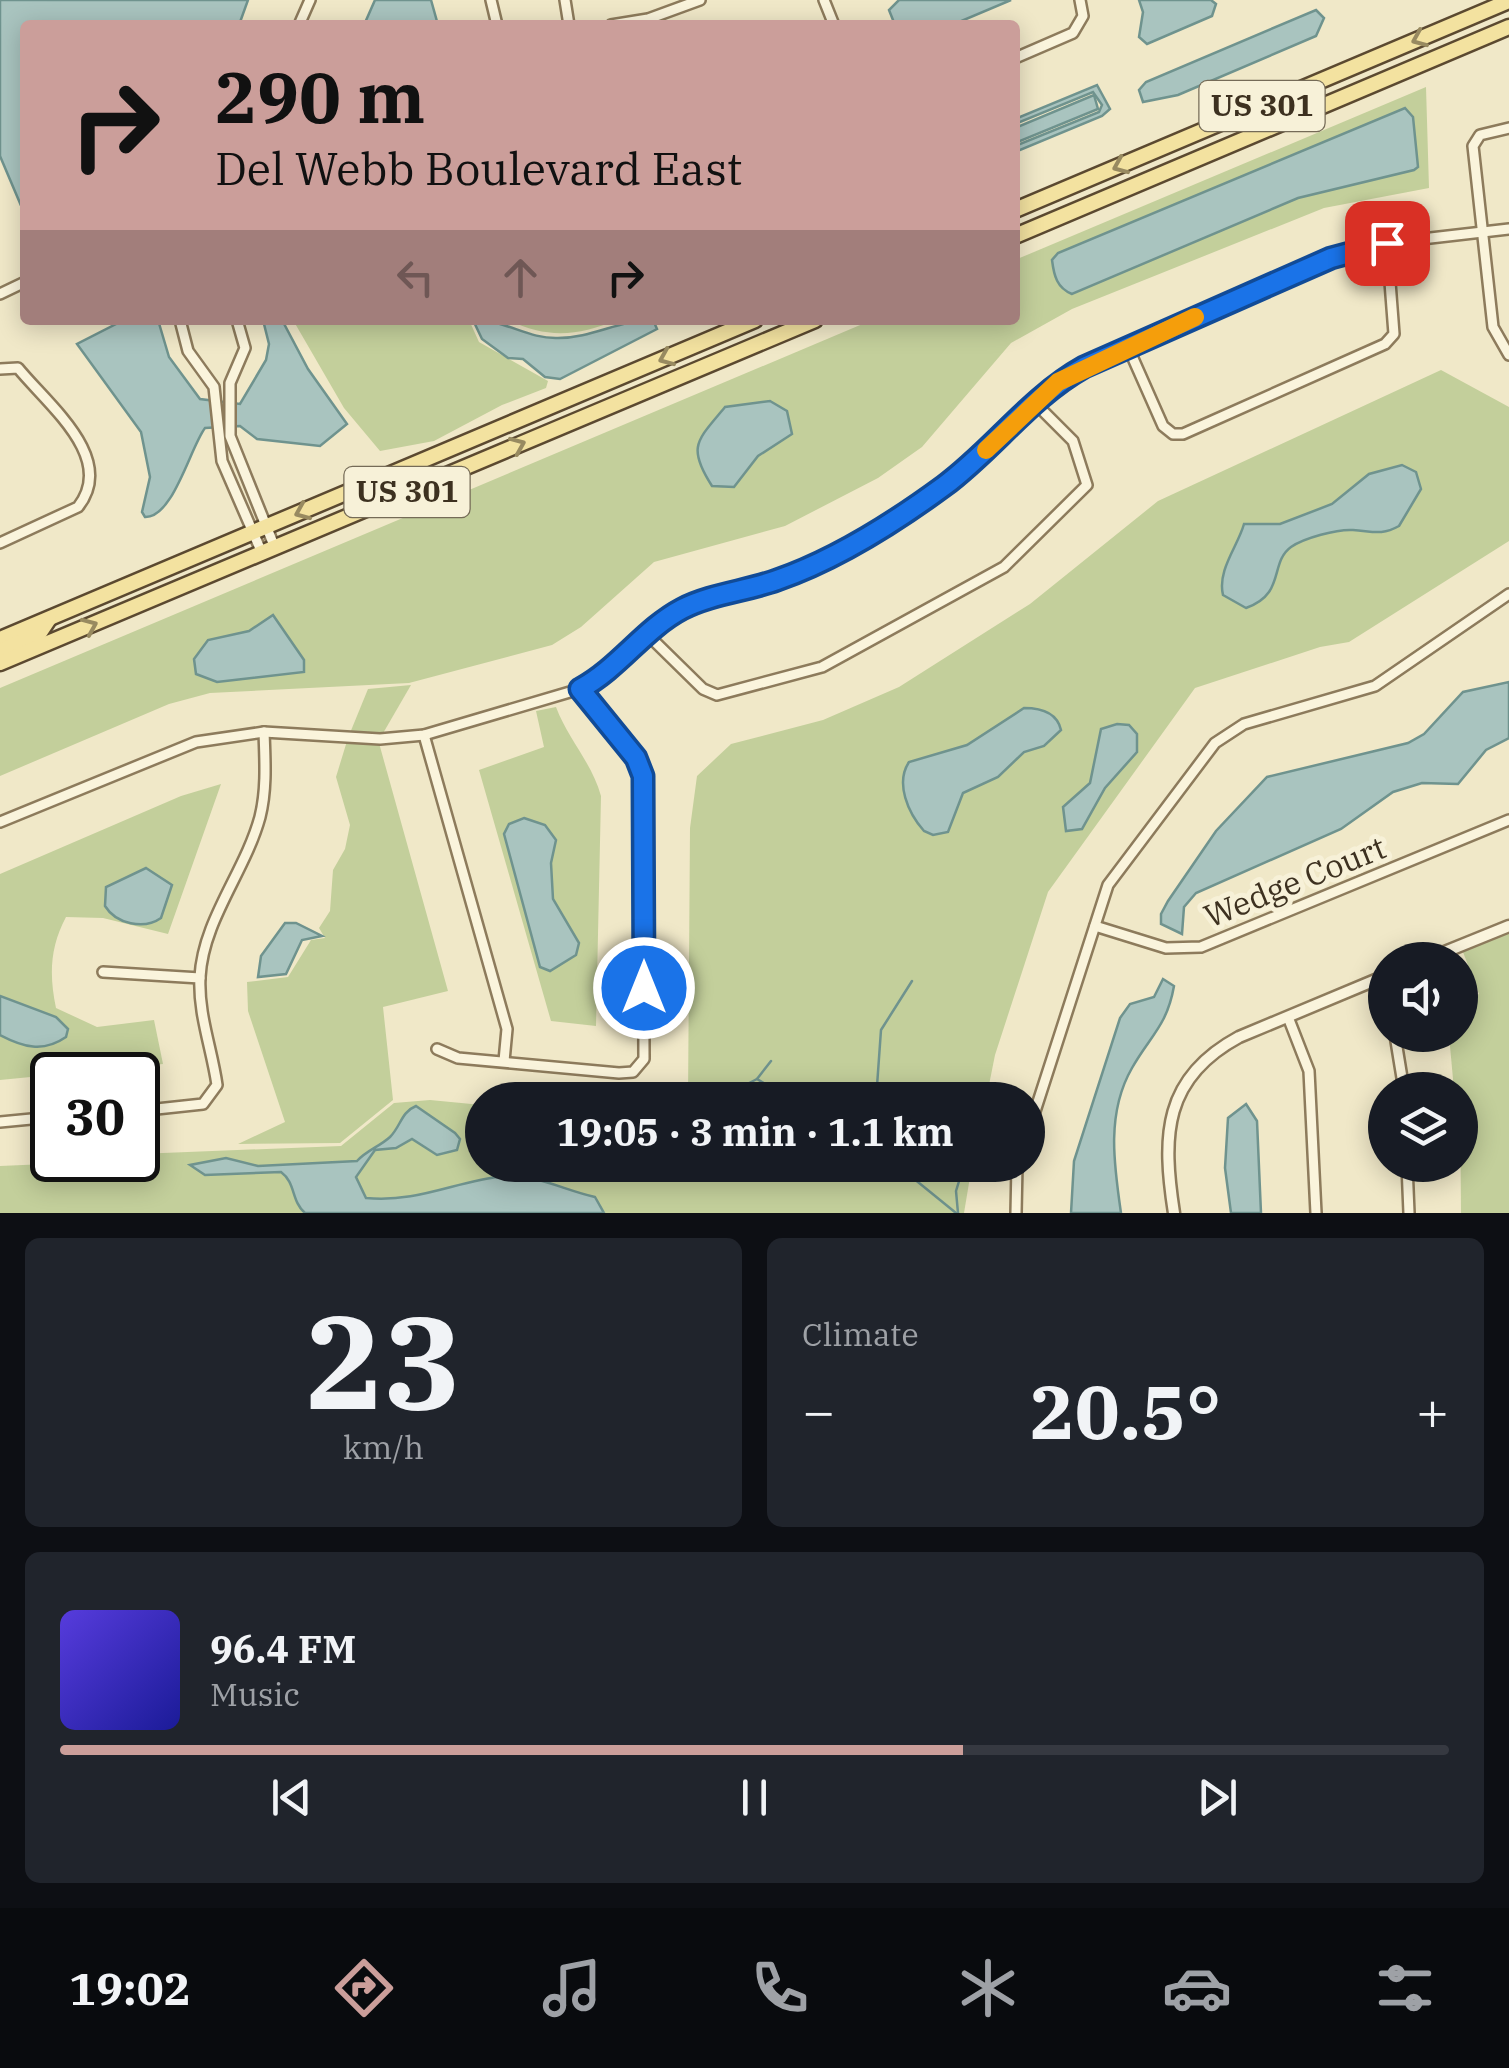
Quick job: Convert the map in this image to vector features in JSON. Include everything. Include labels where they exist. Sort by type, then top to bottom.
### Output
[{"type":"main road","name":"US 301","points":[[1020,208],[1509,1]]},
{"type":"main road","name":"US 301","points":[[1020,234],[1509,27]]},
{"type":"main road","points":[[1279,98],[1288,120]]},
{"type":"main road","name":"US 301","points":[[0,639],[743,325]]},
{"type":"main road","name":"US 301","points":[[0,664],[803,325]]},
{"type":"main road","points":[[0,651],[39,634],[50,618]]},
{"type":"street","points":[[642,20],[700,0]]},
{"type":"street","points":[[1020,56],[1073,34],[1083,16],[1080,0]]},
{"type":"street","points":[[1509,128],[1480,135],[1474,143],[1492,327],[1509,355]]},
{"type":"street","points":[[0,822],[196,742],[264,732],[380,740],[424,734],[580,689],[610,672],[687,607],[780,579],[890,521],[945,485],[1058,382],[1128,347],[1331,258],[1387,243],[1509,229]]},
{"type":"street","points":[[1128,347],[1163,426],[1174,434],[1184,434],[1385,344],[1394,334],[1387,243]]},
{"type":"street","points":[[181,325],[188,351],[208,377],[216,399],[222,461],[260,530]]},
{"type":"street","points":[[239,325],[245,348],[229,398],[230,436],[268,550]]},
{"type":"street","points":[[0,369],[18,368],[82,446],[92,467],[86,497],[78,508],[0,542]]},
{"type":"street","points":[[208,377],[234,375]]},
{"type":"street","points":[[648,636],[703,689],[722,695],[831,663],[1004,568],[1087,486],[1072,441],[1034,402]]},
{"type":"street","points":[[1045,1082],[1108,885],[1215,742],[1244,724],[1375,686],[1509,594]]},
{"type":"street","points":[[437,1049],[458,1058],[619,1073],[633,1072],[644,1059],[643,776],[636,758],[580,689]]},
{"type":"street","points":[[160,1108],[203,1104],[217,1085],[203,1022],[200,978],[206,943],[260,816],[266,782],[264,732]]},
{"type":"street","points":[[424,734],[507,1028],[504,1061]]},
{"type":"street","name":"Wedge Court","points":[[1096,926],[1166,948],[1200,947],[1509,820]]},
{"type":"street","points":[[1469,942],[1509,926]]},
{"type":"street","points":[[102,972],[200,978]]},
{"type":"street","points":[[1174,1213],[1166,1145],[1180,1091],[1216,1049],[1368,983]]},
{"type":"street","points":[[1288,1016],[1309,1071],[1316,1213]]},
{"type":"street","points":[[0,1122],[30,1120]]},
{"type":"street","points":[[1016,1213],[1017,1182]]},
{"type":"street","points":[[1408,1182],[1409,1213]]},
{"type":"green space","points":[[1426,87],[1429,188],[1324,208],[1072,309],[1011,343],[922,447],[878,478],[785,526],[654,562],[581,627],[552,645],[409,683],[210,693],[169,704],[0,776],[0,688],[860,325],[1020,325],[1020,258]]},
{"type":"green space","points":[[296,325],[471,325],[479,342],[548,381],[546,388],[502,405],[434,441],[380,451],[344,408]]},
{"type":"green space","points":[[521,325],[601,325],[563,333]]},
{"type":"green space","points":[[1441,370],[1509,407],[1509,541],[1349,642],[1320,647],[1195,688],[1048,892],[990,1082],[688,1082],[690,828],[697,776],[731,744],[823,720],[899,687],[1030,604],[1158,501]]},
{"type":"green space","points":[[411,685],[382,735],[350,733],[368,689]]},
{"type":"green space","points":[[556,707],[601,796],[596,1026],[551,1021],[479,770],[544,747],[536,711]]},
{"type":"green space","points":[[347,741],[379,743],[448,991],[383,1007],[393,1100],[340,1143],[238,1144],[285,1122],[248,1011],[247,982],[288,977],[311,940],[325,938],[319,928],[330,911],[333,870],[345,849],[350,825],[336,777]]},
{"type":"green space","points":[[221,784],[168,934],[103,918],[66,917],[54,950],[52,973],[56,1008],[97,1027],[154,1020],[163,1064],[160,1052],[30,1052],[30,1077],[0,1080],[0,874],[181,796]]},
{"type":"green space","points":[[1509,933],[1509,1213],[1461,1213],[1461,1182],[1478,1182],[1478,1072],[1452,1072],[1451,1052],[1478,1052],[1478,946]]},
{"type":"green space","points":[[430,1100],[465,1103],[465,1182],[969,1182],[964,1213],[0,1213],[0,1166],[30,1165],[30,1182],[160,1182],[160,1153],[341,1146],[394,1103]]},
{"type":"water","points":[[0,0],[248,0],[241,20],[20,20],[20,203],[0,156]]},
{"type":"water","points":[[375,0],[431,0],[437,20],[366,20]]},
{"type":"water","points":[[899,0],[1011,0],[964,20],[893,20],[889,10]]},
{"type":"water","points":[[1139,0],[1211,0],[1216,4],[1212,16],[1147,44],[1139,37],[1143,12]]},
{"type":"water","points":[[1316,10],[1324,18],[1316,36],[1178,95],[1143,102],[1139,90],[1146,82]]},
{"type":"water","points":[[1097,85],[1110,109],[1102,116],[1020,150],[1020,144],[1099,112],[1102,105],[1093,92],[1020,122],[1020,117]]},
{"type":"water","points":[[1094,95],[1098,109],[1020,141],[1020,126]]},
{"type":"water","points":[[1405,108],[1413,117],[1418,167],[1414,170],[1298,198],[1072,294],[1057,281],[1052,260],[1058,253]]},
{"type":"water","points":[[114,325],[159,325],[169,357],[200,399],[240,404],[266,360],[269,344],[264,325],[285,325],[308,369],[347,424],[320,446],[257,439],[240,426],[205,428],[172,495],[155,514],[145,517],[142,512],[150,477],[141,432],[77,344]]},
{"type":"water","points":[[475,325],[502,325],[547,338],[582,335],[622,325],[655,325],[657,329],[560,379],[545,377],[523,359],[508,358],[482,339]]},
{"type":"water","points":[[770,401],[787,411],[792,434],[758,456],[734,487],[712,486],[699,461],[702,436],[725,407]]},
{"type":"water","points":[[1402,465],[1416,472],[1421,489],[1399,526],[1382,532],[1338,531],[1304,540],[1284,554],[1272,587],[1259,602],[1246,608],[1223,595],[1225,567],[1244,524],[1280,524],[1332,504],[1369,474]]},
{"type":"water","points":[[273,615],[304,660],[304,672],[217,682],[196,674],[194,659],[208,640],[249,631]]},
{"type":"water","points":[[1509,682],[1509,738],[1486,750],[1458,784],[1422,783],[1393,792],[1341,829],[1196,893],[1184,907],[1182,934],[1161,924],[1168,901],[1216,831],[1267,777],[1408,743],[1424,734],[1463,692]]},
{"type":"water","points":[[1024,708],[1047,712],[1061,730],[1044,746],[1024,752],[998,777],[963,793],[948,832],[933,835],[924,831],[905,798],[903,779],[909,762],[967,745]]},
{"type":"water","points":[[1129,725],[1137,734],[1137,752],[1105,788],[1082,829],[1066,831],[1063,807],[1090,783],[1101,729]]},
{"type":"water","points":[[524,818],[545,825],[556,840],[551,863],[553,899],[579,943],[576,955],[550,971],[540,967],[504,834],[509,824]]},
{"type":"water","points":[[146,868],[172,885],[161,918],[147,924],[123,921],[105,906],[106,887]]},
{"type":"water","points":[[285,923],[296,923],[322,936],[302,940],[286,974],[258,977],[261,956]]},
{"type":"water","points":[[1163,979],[1174,986],[1167,1011],[1132,1068],[1118,1103],[1114,1139],[1121,1213],[1071,1213],[1074,1161],[1120,1018],[1130,1004],[1154,997]]},
{"type":"water","points":[[0,996],[56,1017],[68,1029],[66,1037],[49,1045],[33,1046],[0,1035]]},
{"type":"water","points":[[1246,1104],[1257,1121],[1261,1213],[1231,1213],[1225,1168],[1228,1118]]},
{"type":"water","points":[[416,1106],[455,1133],[460,1139],[457,1150],[437,1155],[412,1139],[396,1148],[375,1150],[356,1177],[366,1198],[420,1195],[474,1182],[545,1182],[595,1197],[604,1213],[305,1213],[281,1172],[205,1175],[190,1165],[226,1158],[258,1166],[357,1161],[390,1137],[407,1112]]},
{"type":"waterway","points":[[877,1082],[881,1030],[912,981]]},
{"type":"waterway","points":[[751,1082],[771,1061]]},
{"type":"waterway","points":[[757,1079],[762,1082]]},
{"type":"waterway","points":[[918,1182],[956,1213]]},
{"type":"waterway","points":[[958,1213],[959,1182]]},
{"type":"slow traffic","points":[[986,450],[1058,382],[1195,317]]},
{"type":"route","points":[[644,988],[643,776],[636,758],[580,689],[610,672],[667,618],[687,607],[780,579],[890,521],[945,485],[1046,390],[1084,367],[1331,258],[1387,243]]}]
